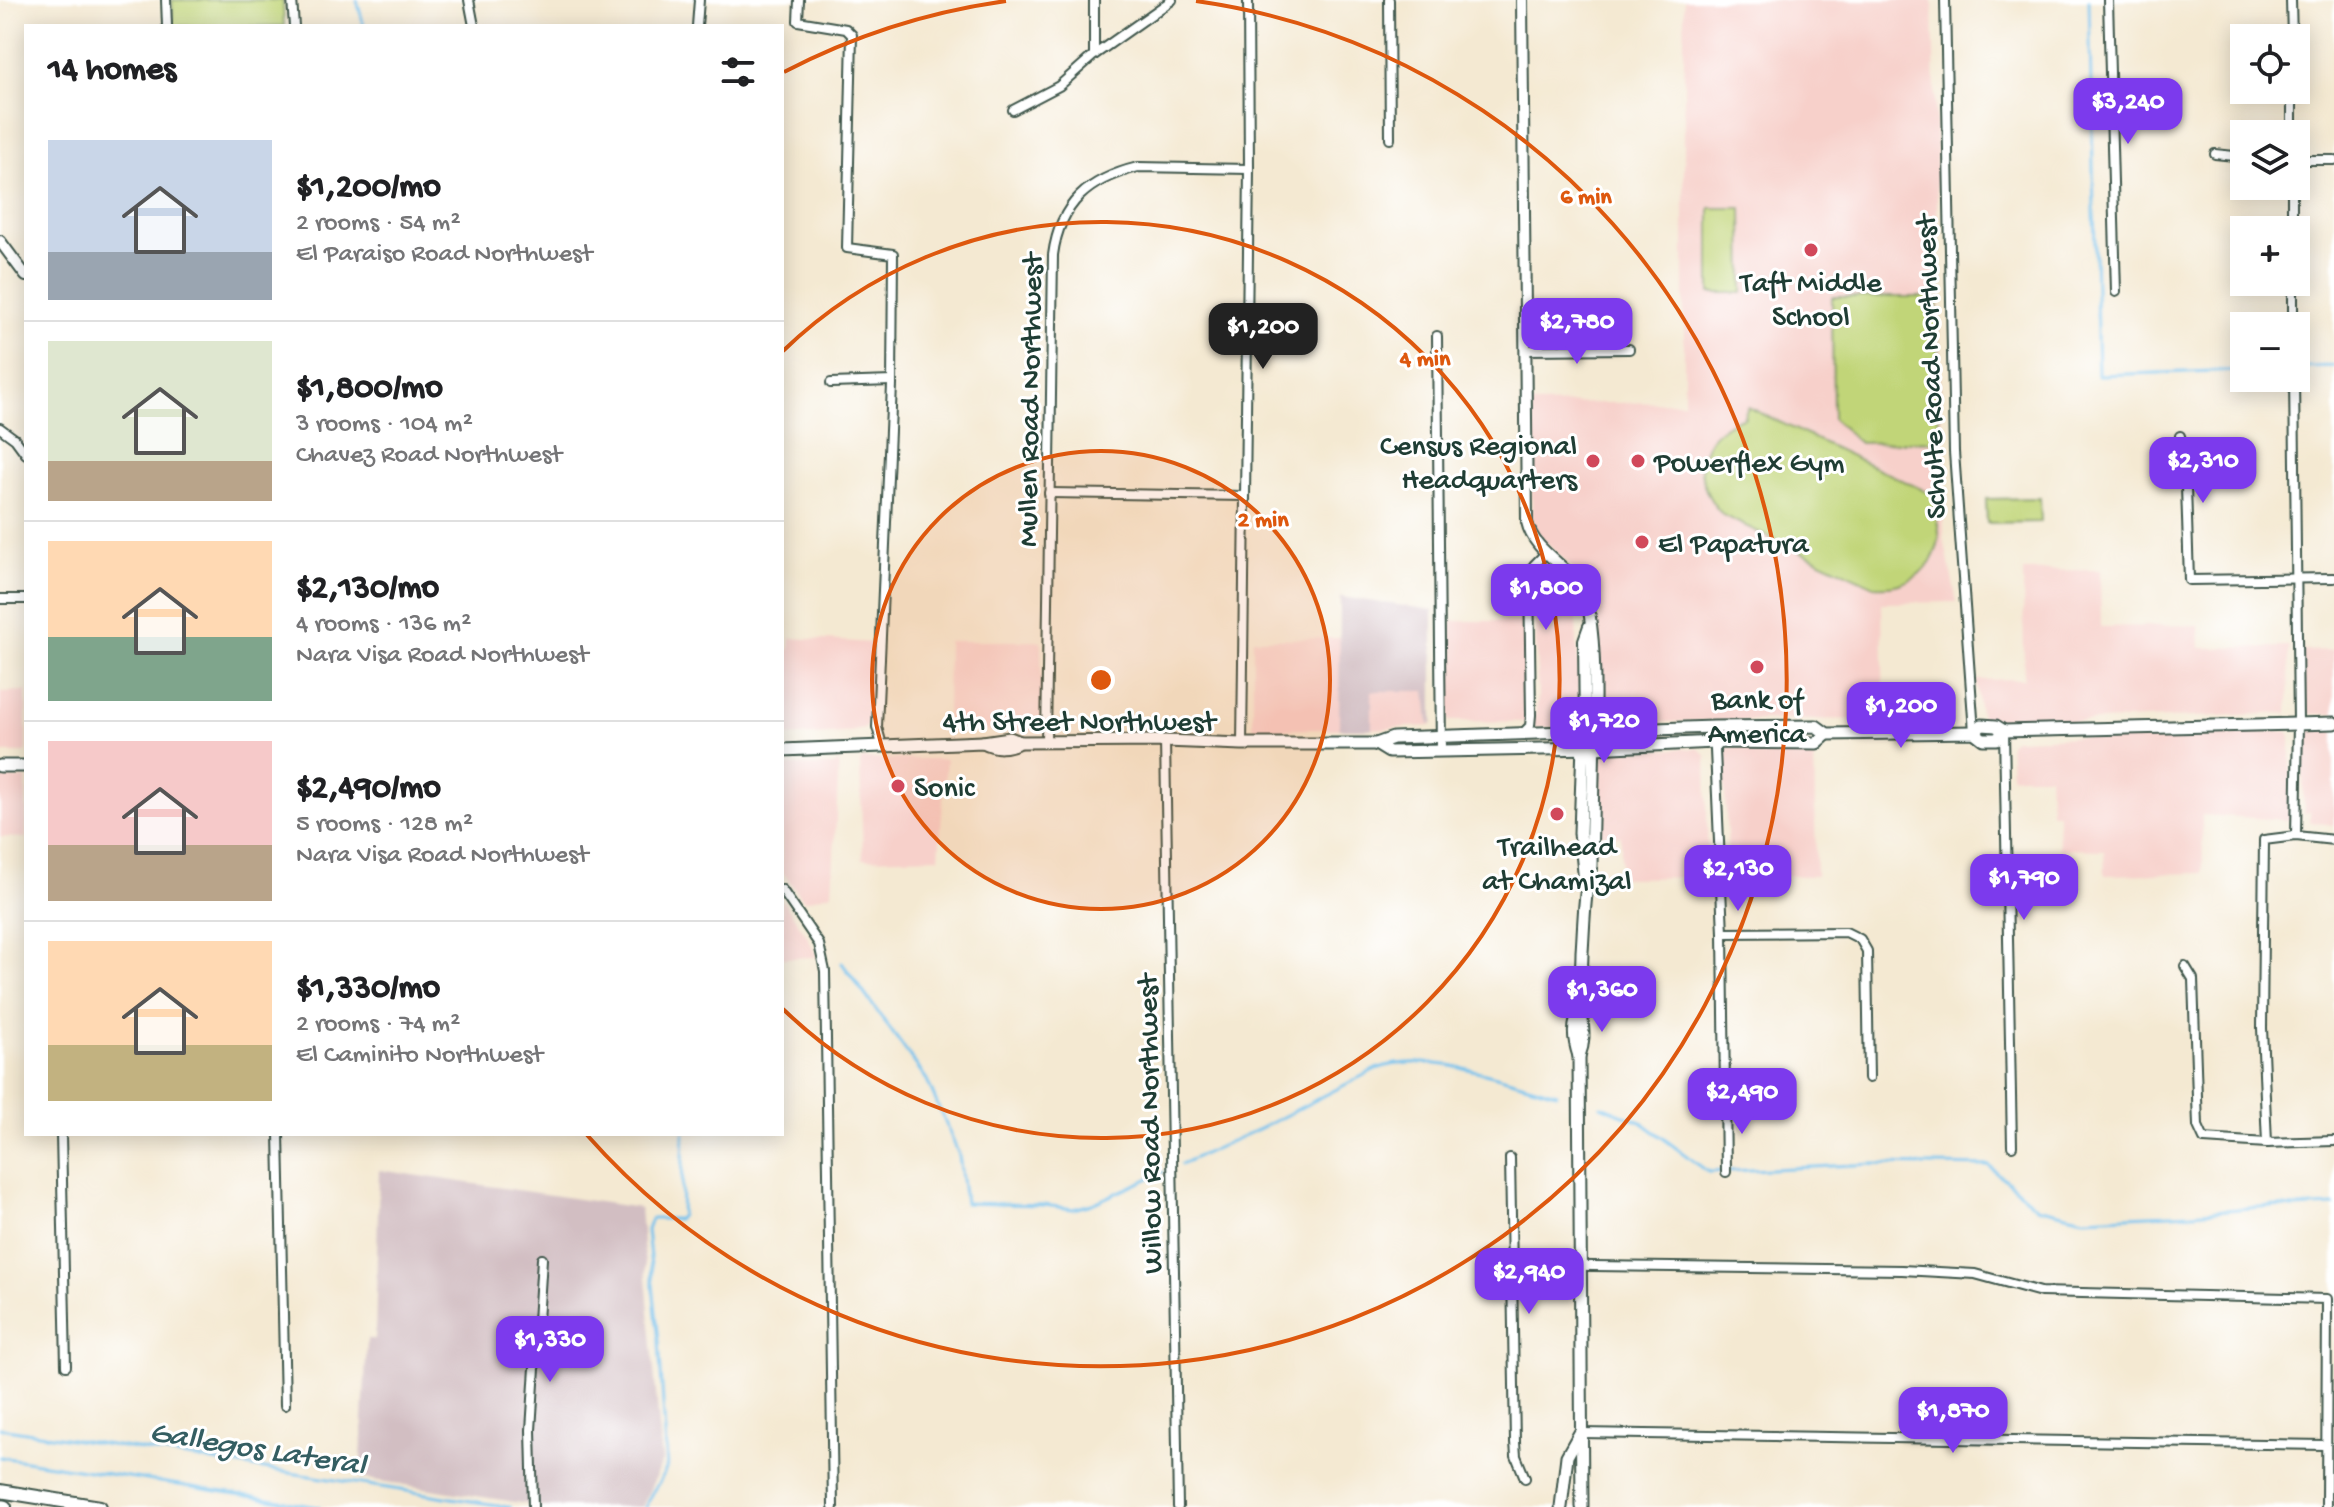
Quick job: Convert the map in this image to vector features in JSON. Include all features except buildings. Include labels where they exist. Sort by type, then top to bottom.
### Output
[{"type":"main road","name":"4th Street Northwest","points":[[1376,744],[1389,752],[1475,750],[1714,727],[1816,726],[1827,734],[1974,732],[1982,725],[1996,726],[2004,731],[2334,723]]},
{"type":"main road","name":"4th Street Northwest","points":[[784,750],[983,742],[1010,738],[1020,742],[1376,744],[1393,738],[1522,734],[1588,740],[1817,743],[1827,734]]},
{"type":"main road","points":[[1582,1507],[1579,1056],[1574,1041],[1574,1022],[1581,1008],[1586,887],[1580,833],[1588,740]]},
{"type":"main road","points":[[0,766],[24,766]]},
{"type":"main road","points":[[1561,1507],[1567,1456],[1581,1433]]},
{"type":"main road","points":[[0,1491],[25,1501],[100,1507]]},
{"type":"street","points":[[166,0],[167,24]]},
{"type":"street","points":[[292,0],[294,24]]},
{"type":"street","points":[[469,0],[474,24]]},
{"type":"street","points":[[697,24],[699,0]]},
{"type":"street","points":[[799,0],[798,21],[846,29],[852,35],[847,248],[893,254],[892,381],[877,727],[882,745]]},
{"type":"street","points":[[1094,0],[1094,55]]},
{"type":"street","points":[[1013,110],[1059,86],[1094,55],[1172,0]]},
{"type":"street","points":[[1242,744],[1248,0]]},
{"type":"street","points":[[1389,0],[1390,139]]},
{"type":"street","points":[[1522,0],[1527,522],[1534,539],[1582,590],[1593,641],[1588,740]]},
{"type":"street","name":"Schulte Road Northwest","points":[[1945,0],[1954,452],[1974,732]]},
{"type":"street","points":[[2108,0],[2116,292]]},
{"type":"street","points":[[2291,0],[2292,24]]},
{"type":"street","points":[[2215,154],[2230,156]]},
{"type":"street","points":[[2310,160],[2334,160]]},
{"type":"street","name":"Mullen Road Northwest","points":[[1046,742],[1053,255],[1056,232],[1076,199],[1091,185],[1123,170],[1138,167],[1249,169]]},
{"type":"street","points":[[0,241],[24,273]]},
{"type":"street","points":[[1437,336],[1441,751]]},
{"type":"street","points":[[1525,350],[1629,349]]},
{"type":"street","points":[[831,383],[892,381]]},
{"type":"street","points":[[2294,392],[2298,723],[2296,836]]},
{"type":"street","points":[[0,428],[15,439],[24,451]]},
{"type":"street","points":[[2180,436],[2185,455],[2189,580],[2334,578]]},
{"type":"street","points":[[1049,493],[1245,496]]},
{"type":"street","points":[[1522,734],[1530,726],[1531,705],[1528,582],[1534,565],[1546,553]]},
{"type":"street","points":[[0,599],[24,599]]},
{"type":"street","points":[[1714,727],[1723,933],[1726,1172]]},
{"type":"street","points":[[2004,731],[2012,1146]]},
{"type":"street","name":"Willow Road Northwest","points":[[1165,741],[1178,1507]]},
{"type":"street","points":[[2267,1143],[2262,987],[2264,840],[2296,836],[2334,840]]},
{"type":"street","points":[[784,893],[819,944],[825,971],[833,1507]]},
{"type":"street","points":[[1723,933],[1846,932],[1860,939],[1867,951],[1869,1078]]},
{"type":"street","points":[[2185,966],[2193,979],[2198,1126],[2204,1139],[2267,1143],[2334,1141]]},
{"type":"street","points":[[61,1136],[66,1366]]},
{"type":"street","points":[[279,1136],[285,1405]]},
{"type":"street","points":[[1510,1158],[1515,1442],[1516,1456],[1525,1478]]},
{"type":"street","points":[[533,1507],[531,1430],[542,1259]]},
{"type":"street","points":[[1512,1265],[1902,1270],[1975,1274],[2041,1292],[2327,1299],[2326,1507]]},
{"type":"street","points":[[1581,1433],[2325,1445]]},
{"type":"shaded area","name":"Taft Middle School","points":[[1684,0],[1933,0],[1944,539],[1957,602],[1882,603],[1884,719],[1609,725],[1601,722],[1597,716],[1595,640],[1599,617],[1595,598],[1587,582],[1540,536],[1532,520],[1531,404],[1684,402]]},
{"type":"shaded area","points":[[1544,567],[1550,567],[1559,575],[1575,599],[1580,705],[1578,721],[1572,727],[1533,728],[1538,698],[1533,581],[1534,575]]},
{"type":"shaded area","points":[[2100,570],[2101,627],[2199,625],[2200,648],[2289,647],[2288,713],[2002,725],[1981,722],[1976,680],[2024,679],[2023,571]]},
{"type":"shaded area","points":[[1340,597],[1433,610],[1433,723],[1429,724],[1426,691],[1372,691],[1372,729],[1339,729]]},
{"type":"shaded area","points":[[1450,621],[1526,621],[1526,722],[1449,721]]},
{"type":"shaded area","points":[[791,638],[874,643],[867,726],[864,729],[784,737],[784,650],[790,649]]},
{"type":"shaded area","points":[[1340,638],[1339,729],[1255,730],[1253,639]]},
{"type":"shaded area","points":[[948,641],[1041,641],[1042,722],[1037,729],[947,731]]},
{"type":"shaded area","points":[[2334,650],[2334,714],[2304,714],[2301,651]]},
{"type":"shaded area","points":[[1426,690],[1431,726],[1372,729],[1372,691]]},
{"type":"shaded area","points":[[24,691],[24,753],[0,753],[0,692]]},
{"type":"shaded area","points":[[2334,729],[2334,825],[2310,822],[2310,811],[2304,814],[2302,734],[2306,730]]},
{"type":"shaded area","points":[[2288,731],[2291,736],[2291,820],[2202,815],[2203,873],[2105,875],[2104,850],[2059,849],[2058,813],[2051,813],[2049,776],[2011,776],[2009,743],[2014,739]]},
{"type":"shaded area","points":[[1814,745],[1816,876],[1729,875],[1723,752],[1729,747]]},
{"type":"shaded area","points":[[1698,748],[1706,755],[1708,877],[1621,878],[1621,836],[1598,834],[1601,762],[1604,755],[1610,752]]},
{"type":"shaded area","points":[[862,759],[946,759],[939,857],[863,859]]},
{"type":"shaded area","points":[[839,762],[832,893],[804,901],[784,874],[784,766],[833,766]]},
{"type":"shaded area","points":[[24,778],[24,838],[0,837],[0,779]]},
{"type":"shaded area","points":[[784,903],[806,934],[817,957],[784,958]]},
{"type":"shaded area","points":[[379,1170],[640,1208],[662,1461],[642,1507],[546,1507],[360,1478],[367,1339],[375,1339]]},
{"type":"green space","points":[[172,0],[283,0],[284,24],[173,24]]},
{"type":"green space","points":[[1710,208],[1742,208],[1743,293],[1710,293]]},
{"type":"green space","points":[[1832,297],[1937,297],[1939,441],[1860,443],[1833,419]]},
{"type":"green space","points":[[1748,407],[1936,496],[1934,507],[1939,539],[1931,561],[1924,569],[1897,585],[1874,586],[1724,516],[1705,488],[1702,459],[1716,434],[1728,424],[1745,417]]},
{"type":"green space","points":[[2040,498],[2041,522],[1987,523],[1986,499]]},
{"type":"waterway","points":[[357,0],[363,24]]},
{"type":"waterway","points":[[2089,0],[2098,375],[2230,370]]},
{"type":"waterway","points":[[2310,367],[2334,366]]},
{"type":"waterway","points":[[842,963],[927,1080],[959,1155],[965,1203],[1073,1209],[1092,1204],[1163,1172]]},
{"type":"waterway","points":[[1181,1164],[1261,1128],[1376,1069],[1397,1064],[1419,1063],[1466,1069],[1557,1093]]},
{"type":"waterway","points":[[1601,1106],[1643,1123],[1708,1172],[1874,1164],[1989,1166],[2037,1207],[2084,1218],[2272,1206],[2334,1206]]},
{"type":"waterway","name":"Gallegos Lateral","points":[[646,1507],[667,1465],[659,1341],[647,1230],[651,1219],[678,1219],[681,1215],[684,1136]]},
{"type":"waterway","name":"Gallegos Lateral","points":[[0,1428],[510,1507]]},
{"type":"waterway","points":[[0,1457],[319,1507]]},
{"type":"place","name":"Taft Middle School","points":[[1811,250]]},
{"type":"place","name":"Census Regional Headquarters","points":[[1593,461]]},
{"type":"place","name":"Powerflex Gym","points":[[1638,461]]},
{"type":"place","name":"El Papatura","points":[[1642,542]]},
{"type":"place","name":"Bank of America","points":[[1757,667]]},
{"type":"place","name":"Sonic","points":[[898,786]]},
{"type":"place","name":"Trailhead at Chamizal","points":[[1557,814]]}]
